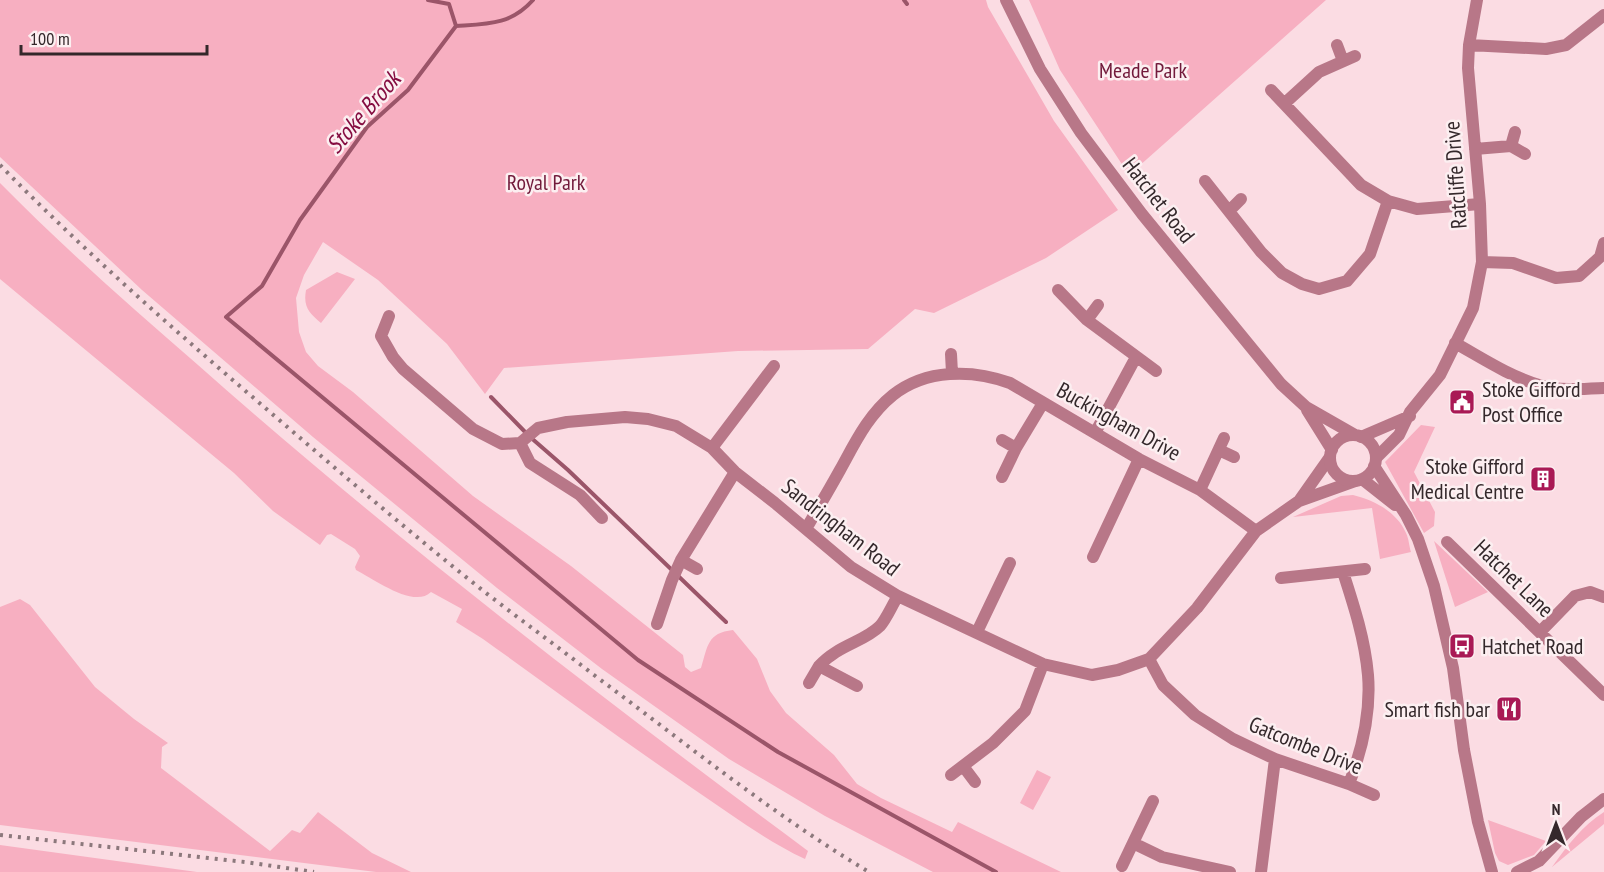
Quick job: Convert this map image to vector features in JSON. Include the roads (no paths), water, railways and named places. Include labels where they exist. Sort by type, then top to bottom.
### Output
[{"type":"street","name":"Hatchet Road","points":[[1006,0],[1040,69],[1081,133],[1142,214],[1229,322],[1281,384],[1306,407],[1358,436]]},
{"type":"street","name":"Ratcliffe Drive","points":[[1375,462],[1399,435],[1410,412],[1440,375],[1473,308],[1482,262],[1480,204],[1468,68],[1469,45],[1477,0]]},
{"type":"street","points":[[1469,45],[1546,49],[1566,45],[1604,15]]},
{"type":"street","points":[[1336,45],[1343,61]]},
{"type":"street","points":[[1285,103],[1318,72],[1355,56]]},
{"type":"street","points":[[1270,90],[1285,103],[1360,185],[1388,201],[1418,208],[1480,204]]},
{"type":"street","points":[[1511,146],[1515,132]]},
{"type":"street","points":[[1475,149],[1511,146],[1525,154]]},
{"type":"street","points":[[1205,181],[1261,252],[1282,273],[1302,284],[1319,289],[1347,281],[1370,254],[1388,201]]},
{"type":"street","points":[[1229,211],[1241,199]]},
{"type":"street","points":[[1482,262],[1514,263],[1557,278],[1579,276],[1602,258],[1604,243]]},
{"type":"street","points":[[1058,290],[1087,320],[1156,371]]},
{"type":"street","points":[[1087,320],[1098,305]]},
{"type":"street","points":[[389,316],[375,337],[403,369],[472,429],[502,444],[520,443],[530,463],[580,495],[602,518]]},
{"type":"street","points":[[1455,343],[1511,375],[1540,386],[1582,390],[1604,388]]},
{"type":"street","points":[[951,354],[952,373]]},
{"type":"street","points":[[1095,434],[1136,357]]},
{"type":"street","points":[[712,448],[774,366]]},
{"type":"street","name":"Buckingham Drive","points":[[806,529],[862,430],[893,395],[913,383],[952,373],[974,373],[1010,383],[1139,459],[1200,490],[1256,531]]},
{"type":"street","points":[[1002,477],[1016,448],[1043,403]]},
{"type":"street","name":"Hatchet Road","points":[[1306,407],[1331,453]]},
{"type":"street","points":[[1375,462],[1372,471],[1358,480],[1347,480],[1337,475],[1331,464],[1331,453],[1341,439],[1358,436],[1410,416]]},
{"type":"street","name":"Sandringham Road","points":[[520,443],[538,428],[552,424],[625,417],[648,419],[676,426],[712,448],[735,472],[851,567],[898,596],[1043,664],[1092,675],[1118,670],[1149,658],[1197,608],[1256,531],[1299,501],[1358,480]]},
{"type":"street","points":[[1358,436],[1372,445],[1375,462],[1418,538],[1442,615],[1478,822],[1492,872]]},
{"type":"street","points":[[1200,490],[1224,438]]},
{"type":"street","points":[[1002,440],[1016,448]]},
{"type":"street","points":[[1219,450],[1234,458]]},
{"type":"street","name":"Sandringham Road","points":[[1299,501],[1331,453]]},
{"type":"street","points":[[1093,557],[1139,459]]},
{"type":"street","points":[[657,624],[681,560],[735,472]]},
{"type":"street","points":[[1358,480],[1401,509]]},
{"type":"street","name":"Hatchet Lane","points":[[1447,542],[1604,695]]},
{"type":"street","points":[[681,560],[697,569]]},
{"type":"street","points":[[977,632],[1010,563]]},
{"type":"street","points":[[1281,578],[1365,569]]},
{"type":"street","points":[[1344,572],[1361,630],[1368,677],[1367,715],[1362,745],[1349,784]]},
{"type":"street","points":[[1540,632],[1575,596],[1590,592],[1604,597]]},
{"type":"street","points":[[808,683],[819,666],[830,655],[880,625],[898,596]]},
{"type":"street","name":"Gatcombe Drive","points":[[1149,658],[1163,685],[1195,714],[1233,739],[1275,759],[1374,795]]},
{"type":"street","points":[[951,776],[993,743],[1025,711],[1043,664]]},
{"type":"street","points":[[819,666],[857,686]]},
{"type":"street","points":[[1261,872],[1275,759]]},
{"type":"street","points":[[963,766],[975,782]]},
{"type":"street","points":[[1517,872],[1539,861],[1581,816],[1604,800]]},
{"type":"street","points":[[1122,866],[1154,801]]},
{"type":"street","points":[[1133,843],[1162,857],[1230,872]]},
{"type":"waterway","points":[[428,0],[449,4],[456,26]]},
{"type":"waterway","name":"Stoke Brook","points":[[533,0],[507,19],[456,26],[408,90],[367,127],[300,220],[262,286],[226,317],[638,660],[778,752],[996,872]]},
{"type":"waterway","points":[[904,0],[907,4]]},
{"type":"waterway","points":[[491,397],[529,436],[568,470],[726,622]]},
{"type":"railway","points":[[0,165],[60,225],[153,310],[337,470],[456,569],[729,777],[833,850],[869,872]]},
{"type":"railway","points":[[0,835],[245,862],[314,872]]},
{"type":"place","name":"Stoke Gifford Post Office","points":[[1462,402]]},
{"type":"place","name":"Stoke Gifford Medical Centre","points":[[1543,479]]},
{"type":"place","name":"Hatchet Road","points":[[1462,646]]},
{"type":"place","name":"Smart fish bar","points":[[1509,709]]},
{"type":"park label","name":"Meade Park","points":[[1143,70]]},
{"type":"park label","name":"Royal Park","points":[[546,182]]}]
